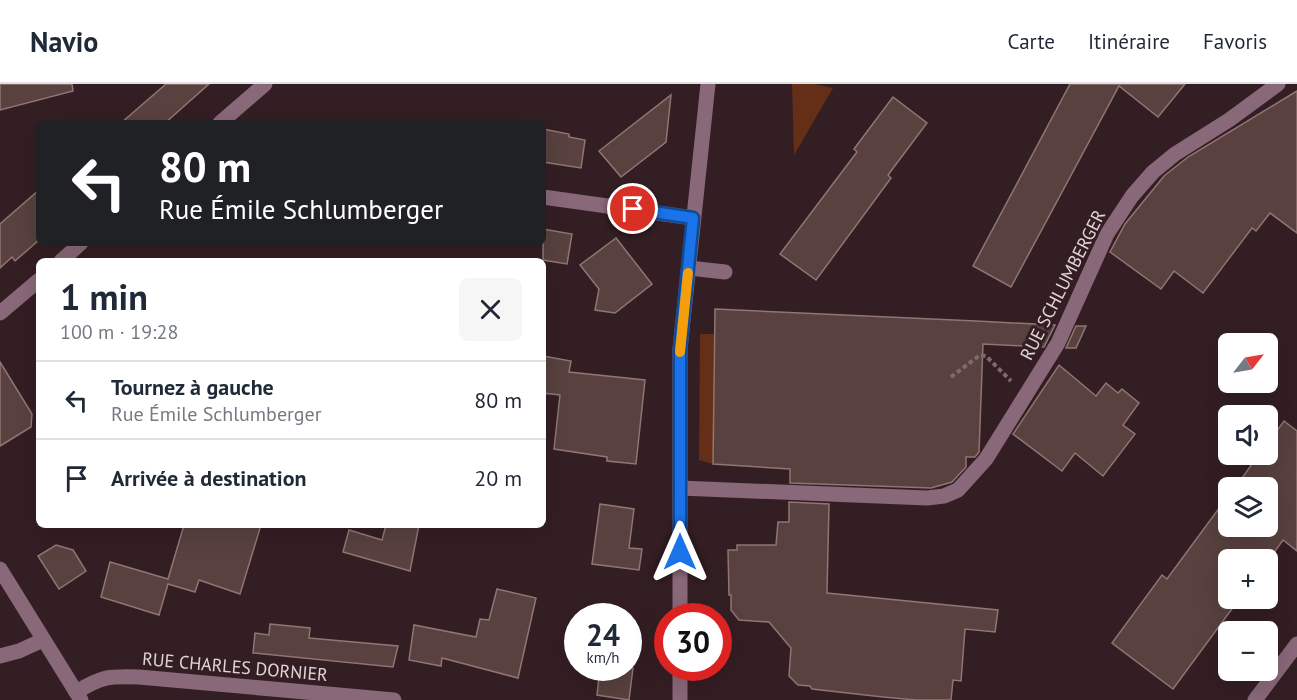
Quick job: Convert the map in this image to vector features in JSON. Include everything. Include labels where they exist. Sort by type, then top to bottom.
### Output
[{"type":"street","points":[[223,120],[265,84]]},
{"type":"street","points":[[680,603],[680,349],[708,84]]},
{"type":"street","name":"RUE SCHLUMBERGER","points":[[680,488],[927,498],[944,496],[958,489],[986,459],[1026,397],[1058,343],[1107,234],[1132,196],[1153,172],[1175,154],[1229,120],[1278,84]]},
{"type":"street","points":[[546,197],[693,218]]},
{"type":"street","points":[[64,258],[78,246]]},
{"type":"street","points":[[688,268],[725,272]]},
{"type":"street","points":[[0,313],[36,283]]},
{"type":"street","points":[[0,569],[79,696]]},
{"type":"street","points":[[0,656],[19,651],[43,640]]},
{"type":"street","points":[[1255,700],[1297,644]]},
{"type":"street","name":"RUE CHARLES DORNIER","points":[[79,696],[97,680],[109,676],[394,700]]},
{"type":"street","points":[[680,681],[680,700]]},
{"type":"path","points":[[951,376],[980,355],[986,356],[1026,397]]},
{"type":"shaded area","points":[[792,84],[815,84],[833,88],[794,155]]},
{"type":"shaded area","points":[[700,334],[714,334],[713,464],[699,460]]},
{"type":"building","points":[[0,84],[72,84],[73,91],[0,110]]},
{"type":"building","points":[[166,84],[209,84],[168,120],[124,120]]},
{"type":"building","points":[[1070,84],[1185,84],[1158,117],[1119,86],[1011,287],[973,266]]},
{"type":"building","points":[[1297,91],[1297,233],[1270,213],[1256,231],[1252,228],[1203,293],[1174,271],[1161,289],[1110,252],[1125,224],[1164,176],[1188,157]]},
{"type":"building","points":[[671,95],[666,142],[621,177],[599,151]]},
{"type":"building","points":[[893,97],[927,123],[888,175],[891,178],[816,280],[780,254],[857,152],[854,149]]},
{"type":"building","points":[[546,130],[585,140],[581,168],[546,162]]},
{"type":"building","points":[[36,193],[36,243],[15,261],[12,257],[0,268],[0,224]]},
{"type":"building","points":[[546,230],[572,234],[567,264],[543,258]]},
{"type":"building","points":[[616,238],[652,284],[615,313],[595,310],[599,289],[580,265]]},
{"type":"building","points":[[715,309],[1055,325],[1044,347],[983,344],[979,452],[975,457],[966,457],[966,467],[952,482],[931,488],[790,483],[790,469],[713,464]]},
{"type":"building","points":[[1076,326],[1086,326],[1076,348],[1066,348]]},
{"type":"building","points":[[546,357],[571,361],[569,372],[645,380],[636,464],[607,461],[607,457],[554,449],[560,395],[546,393]]},
{"type":"building","points":[[0,362],[32,414],[31,427],[0,446]]},
{"type":"building","points":[[1059,365],[1096,396],[1106,383],[1118,393],[1122,389],[1139,403],[1123,425],[1135,434],[1103,476],[1075,453],[1062,471],[1013,434]]},
{"type":"building","points":[[1284,421],[1297,431],[1297,551],[1283,540],[1277,549],[1218,549],[1218,609],[1232,609],[1223,621],[1218,621],[1218,628],[1173,689],[1112,643],[1162,575],[1167,579],[1218,510],[1218,537],[1278,537],[1278,477],[1243,477],[1251,465],[1278,465],[1278,429]]},
{"type":"building","points":[[789,502],[829,504],[827,593],[998,610],[995,632],[965,629],[961,681],[953,680],[951,700],[916,700],[812,689],[810,686],[798,685],[789,676],[791,648],[769,622],[739,620],[732,611],[731,595],[729,595],[728,550],[737,550],[737,545],[776,545],[778,522],[789,522]]},
{"type":"building","points":[[600,504],[634,509],[629,548],[642,549],[639,570],[592,564]]},
{"type":"building","points":[[183,528],[260,528],[240,594],[199,580],[195,592],[168,584],[159,615],[101,597],[110,562],[168,579]]},
{"type":"building","points":[[385,528],[418,528],[410,571],[343,552],[349,530],[382,540]]},
{"type":"building","points":[[56,545],[73,550],[86,571],[59,589],[38,556]]},
{"type":"building","points":[[497,589],[536,598],[518,678],[442,658],[441,666],[409,660],[414,625],[476,637],[480,619],[489,620]]},
{"type":"building","points":[[270,624],[310,628],[309,638],[398,646],[393,667],[253,653],[255,633],[269,635]]},
{"type":"building","points":[[599,681],[631,681],[629,700],[597,695]]},
{"type":"slow traffic","points":[[680,352],[688,273]]},
{"type":"route","points":[[633,209],[693,218],[680,349],[680,552]]}]
